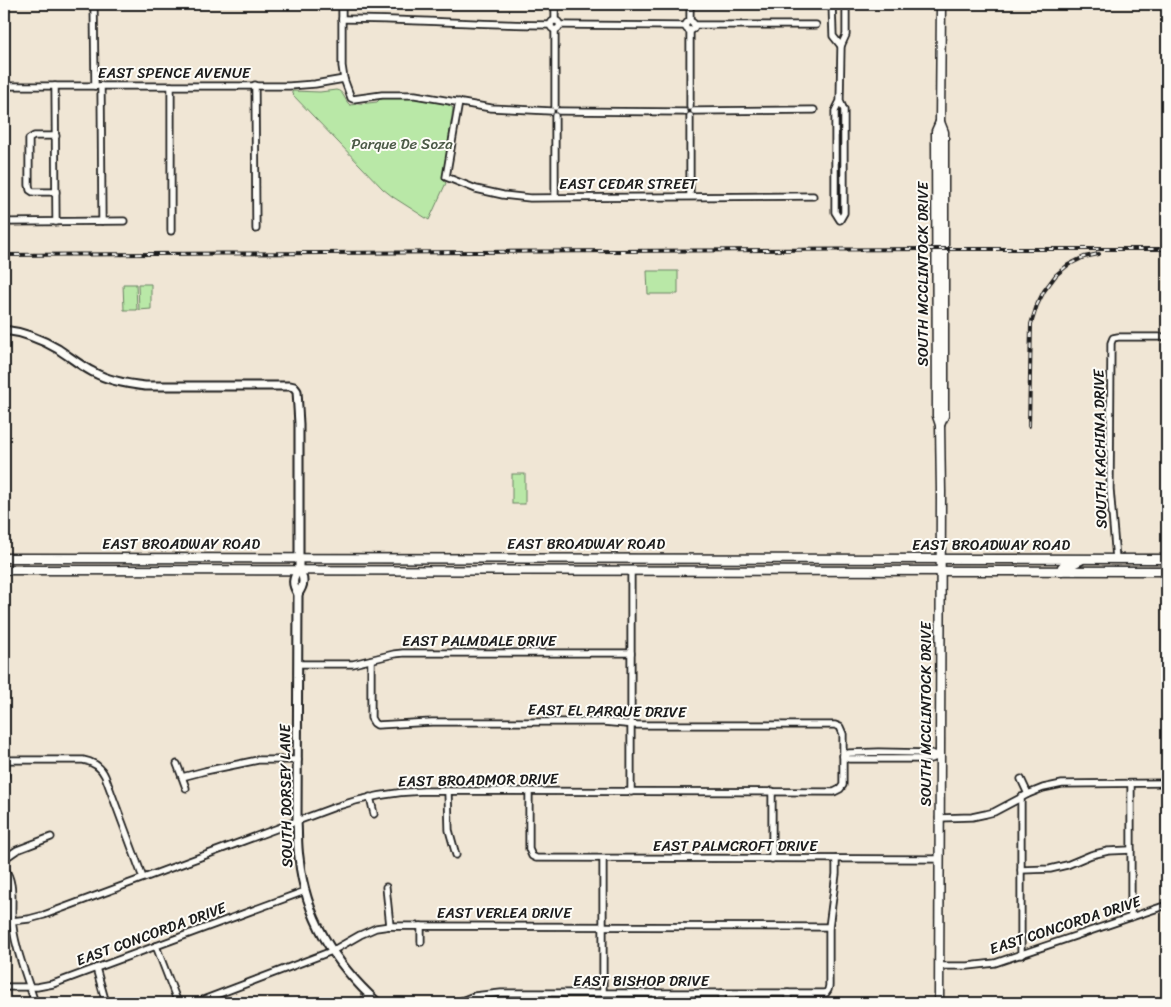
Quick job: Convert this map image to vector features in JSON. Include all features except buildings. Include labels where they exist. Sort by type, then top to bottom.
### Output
[{"type":"main road","name":"SOUTH MCCLINTOCK DRIVE","points":[[939,1003],[941,558],[940,425],[937,416],[936,131],[940,122],[941,4]]},
{"type":"main road","name":"EAST BROADWAY ROAD","points":[[4,558],[1167,559]]},
{"type":"main road","points":[[56,558],[57,570]]},
{"type":"main road","points":[[160,558],[160,570]]},
{"type":"main road","points":[[466,570],[467,558]]},
{"type":"main road","points":[[631,558],[631,570]]},
{"type":"main road","points":[[782,558],[782,570]]},
{"type":"main road","points":[[1061,571],[1064,565],[1073,564],[1083,559]]},
{"type":"main road","points":[[1116,559],[1121,571]]},
{"type":"main road","name":"EAST BROADWAY ROAD","points":[[4,570],[1167,571]]},
{"type":"street","points":[[94,4],[102,221]]},
{"type":"street","points":[[342,4],[344,79],[353,99],[382,95],[405,95],[430,97],[502,109],[555,111],[814,110]]},
{"type":"street","points":[[555,198],[556,4]]},
{"type":"street","points":[[690,4],[690,196]]},
{"type":"street","points":[[832,4],[833,36],[841,46]]},
{"type":"street","points":[[840,100],[835,111],[835,212],[840,220],[844,213],[844,110],[840,100],[841,46],[846,35],[846,4]]},
{"type":"street","points":[[342,19],[500,25],[816,25]]},
{"type":"street","name":"EAST SPENCE AVENUE","points":[[4,86],[302,85],[344,79]]},
{"type":"street","points":[[255,85],[256,229]]},
{"type":"street","points":[[55,86],[56,222]]},
{"type":"street","points":[[171,86],[171,231]]},
{"type":"street","name":"EAST CEDAR STREET","points":[[459,102],[446,177],[476,189],[530,198],[813,196]]},
{"type":"street","points":[[56,136],[34,136],[28,139],[30,190],[33,192],[56,192]]},
{"type":"street","points":[[9,222],[124,221]]},
{"type":"street","name":"SOUTH DORSEY LANE","points":[[4,330],[20,332],[44,342],[92,372],[109,379],[131,384],[145,386],[290,386],[298,391],[299,570],[303,576],[303,587],[298,594],[299,856],[305,891],[316,922],[325,940],[347,972],[378,1003]]},
{"type":"street","name":"SOUTH KACHINA DRIVE","points":[[1116,559],[1110,489],[1111,343],[1113,338],[1118,337],[1167,336]]},
{"type":"street","points":[[631,570],[631,792]]},
{"type":"street","name":"EAST PALMDALE DRIVE","points":[[298,664],[353,664],[403,653],[631,654]]},
{"type":"street","name":"EAST EL PARQUE DRIVE","points":[[371,660],[371,718],[374,724],[380,726],[423,722],[602,722],[631,724],[832,725],[840,727]]},
{"type":"street","name":"EAST BROADMOR DRIVE","points":[[12,921],[39,917],[335,807],[370,797],[406,792],[448,791],[834,792],[843,785],[843,734],[840,727]]},
{"type":"street","points":[[843,756],[849,759],[930,759],[940,756]]},
{"type":"street","points":[[5,777],[5,760],[84,760],[97,765],[105,776],[143,878]]},
{"type":"street","points":[[182,777],[258,760],[298,760]]},
{"type":"street","points":[[177,764],[186,788]]},
{"type":"street","points":[[1021,779],[1028,794]]},
{"type":"street","points":[[939,818],[972,817],[994,812],[1028,794],[1043,788],[1062,784],[1167,784]]},
{"type":"street","points":[[1131,917],[1132,784]]},
{"type":"street","points":[[448,791],[449,830],[456,855]]},
{"type":"street","name":"EAST PALMCROFT DRIVE","points":[[529,791],[529,850],[532,856],[539,858],[939,859]]},
{"type":"street","points":[[772,791],[772,859]]},
{"type":"street","points":[[370,797],[374,814]]},
{"type":"street","points":[[1021,797],[1021,955]]},
{"type":"street","points":[[4,859],[17,850],[52,837]]},
{"type":"street","points":[[1021,870],[1050,869],[1108,851],[1131,850]]},
{"type":"street","points":[[603,858],[603,993]]},
{"type":"street","points":[[829,926],[836,874],[836,859]]},
{"type":"street","points":[[4,868],[11,883],[12,921],[35,1003]]},
{"type":"street","points":[[386,887],[390,926]]},
{"type":"street","name":"EAST CONCORDA DRIVE","points":[[4,987],[30,987],[53,984],[305,891]]},
{"type":"street","name":"EAST CONCORDA DRIVE","points":[[939,966],[968,966],[995,963],[1167,906]]},
{"type":"street","name":"EAST VERLEA DRIVE","points":[[195,1003],[332,951],[376,928],[390,926],[829,926]]},
{"type":"street","points":[[421,926],[421,942]]},
{"type":"street","name":"EAST BISHOP DRIVE","points":[[456,1003],[474,996],[492,993],[822,994],[827,992],[829,986],[829,926]]},
{"type":"street","points":[[156,946],[178,1003]]},
{"type":"street","points":[[96,968],[106,1003]]},
{"type":"street","points":[[656,993],[656,1003]]},
{"type":"street","points":[[722,993],[722,1003]]},
{"type":"street","points":[[788,993],[788,1003]]},
{"type":"street","points":[[361,1003],[369,995]]},
{"type":"green space","name":"Parque De Soza","points":[[336,90],[341,92],[350,105],[377,102],[380,99],[407,98],[439,102],[453,108],[443,176],[443,180],[446,183],[429,220],[383,189],[292,94],[292,91],[320,92]]},
{"type":"green space","points":[[647,271],[678,271],[678,294],[648,294]]},
{"type":"green space","points":[[123,284],[136,284],[137,310],[124,310]]},
{"type":"green space","points":[[138,284],[151,284],[151,309],[139,310]]},
{"type":"green space","points":[[512,474],[525,474],[525,504],[512,504]]},
{"type":"railway","points":[[4,255],[1167,249]]},
{"type":"railway","points":[[1029,426],[1031,324],[1037,305],[1044,291],[1056,275],[1068,265],[1084,257],[1099,254]]}]
